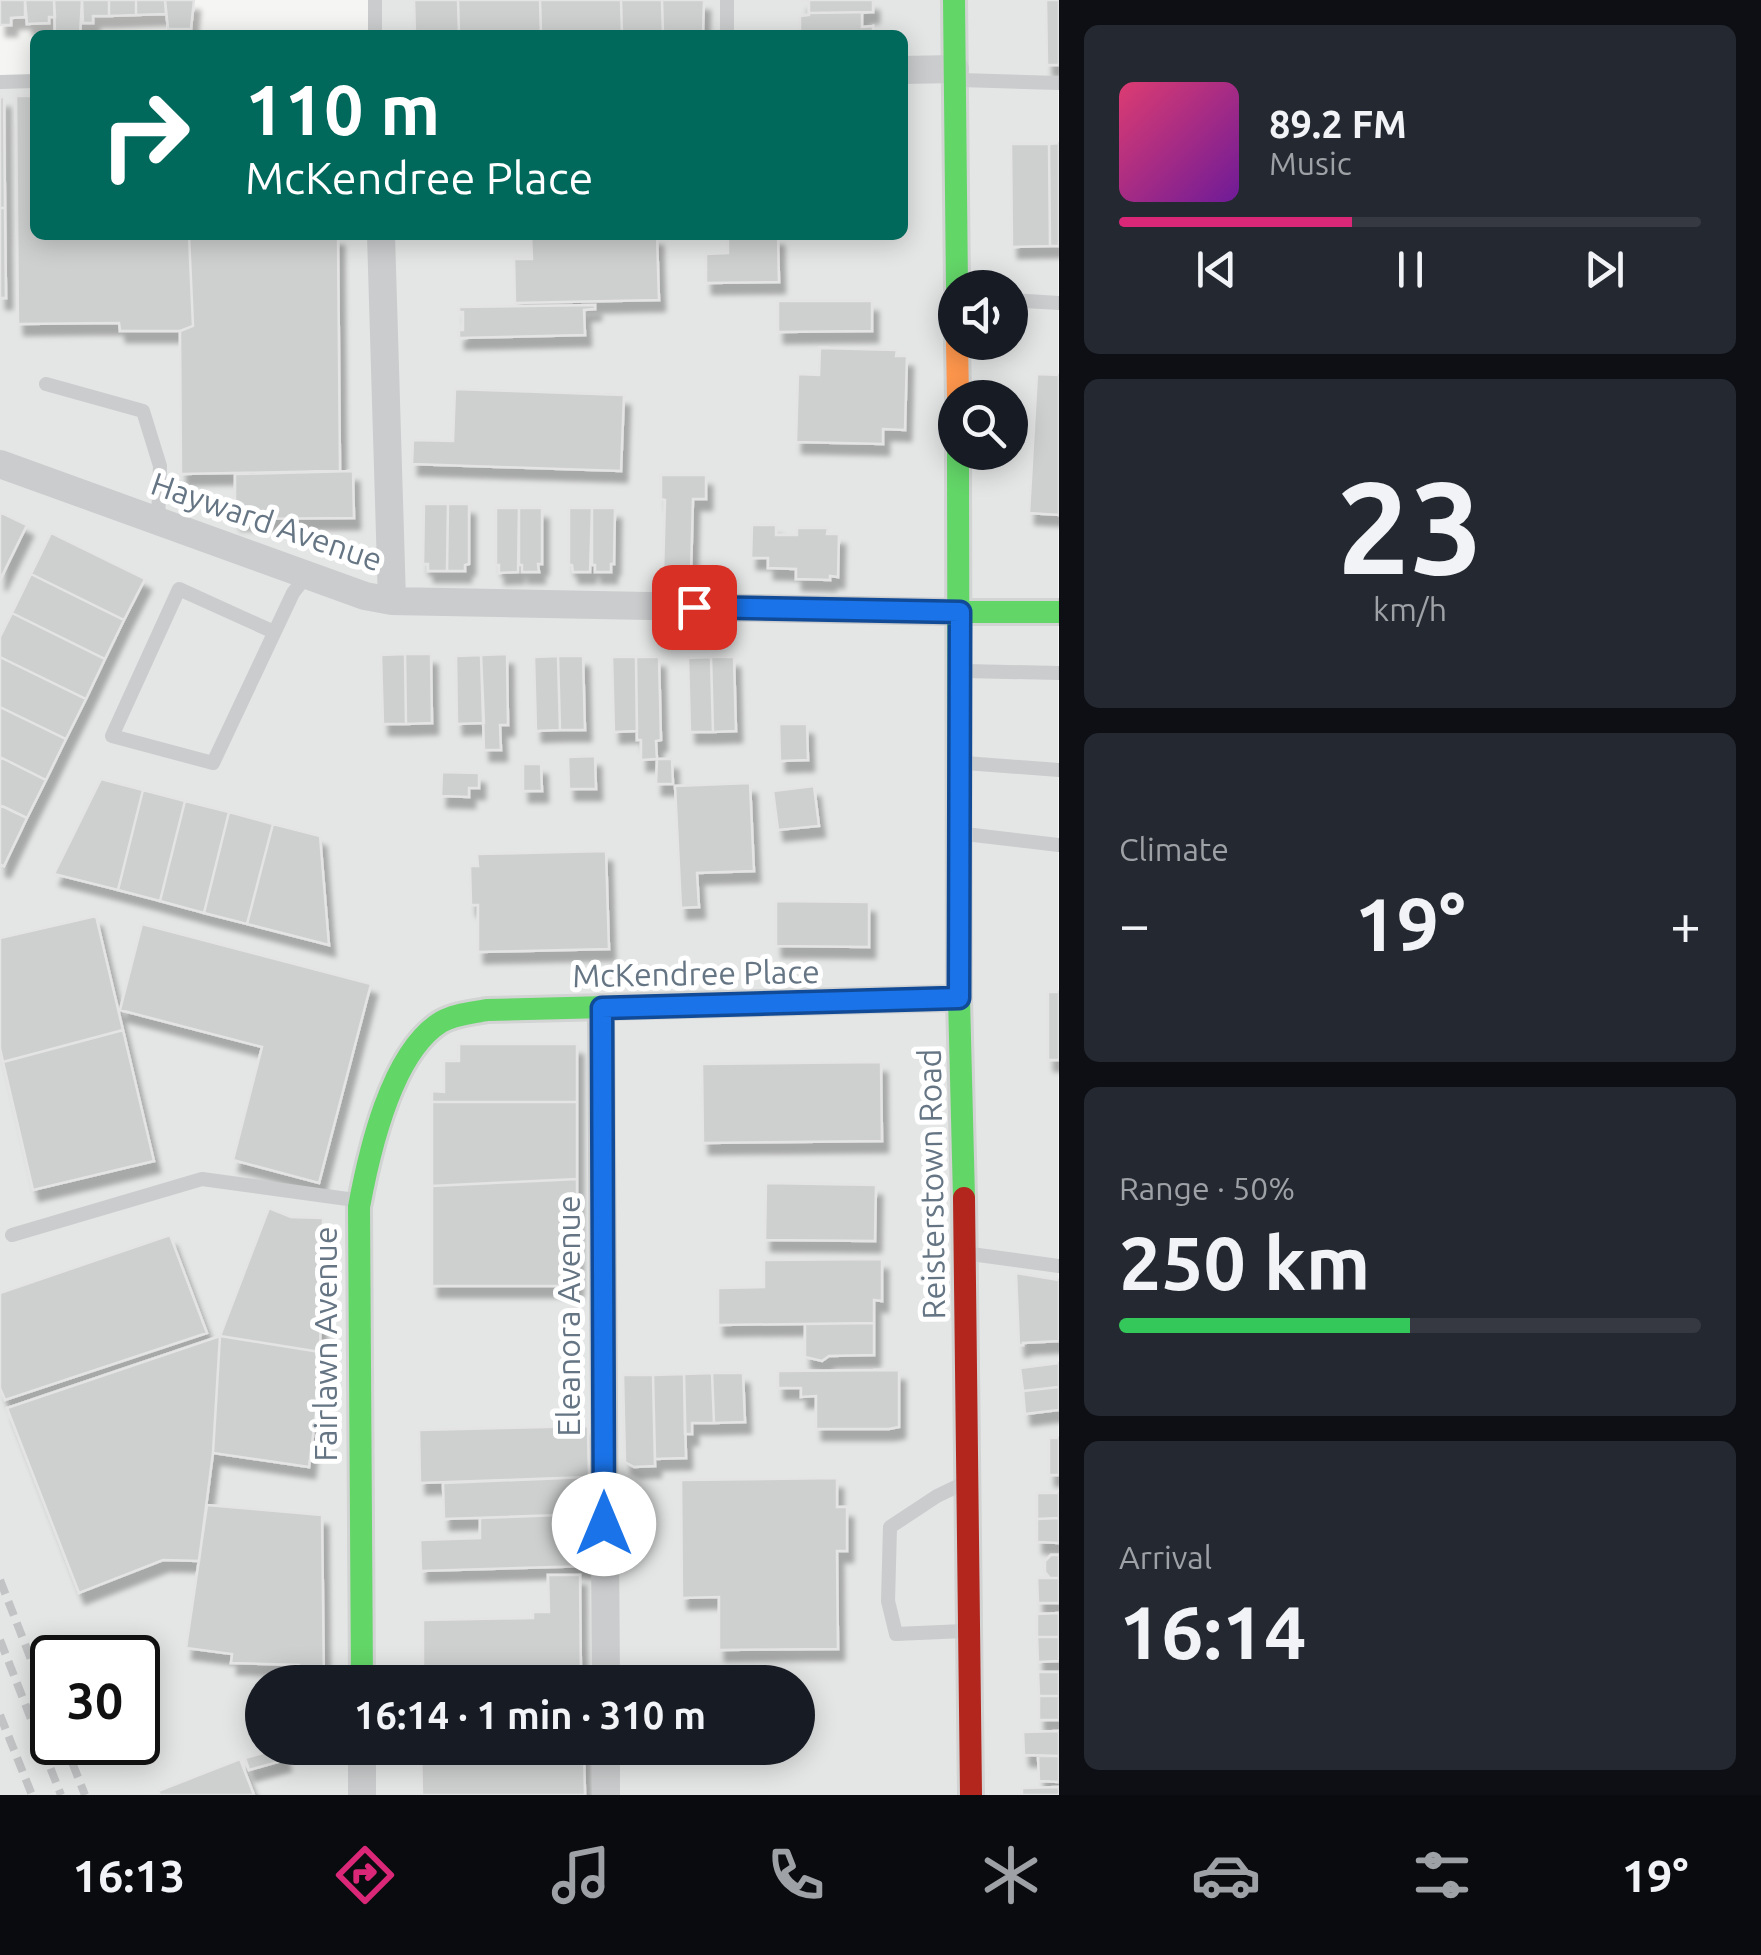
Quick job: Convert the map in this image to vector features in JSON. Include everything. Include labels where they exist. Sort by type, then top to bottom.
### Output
[{"type":"main road","points":[[954,0],[957,270]]},
{"type":"main road","name":"Reisterstown Road","points":[[958,470],[959,998],[966,1253],[971,1795]]},
{"type":"main road","name":"Hayward Avenue","points":[[960,612],[1058,612]]},
{"type":"main road","name":"McKendree Place","points":[[436,1025],[487,1010],[959,998]]},
{"type":"main road","name":"Fairlawn Avenue","points":[[362,1665],[360,1201],[367,1162],[390,1092],[410,1056],[436,1025]]},
{"type":"street","points":[[908,70],[955,74]]},
{"type":"street","points":[[381,240],[392,601]]},
{"type":"street","name":"Hayward Avenue","points":[[0,464],[365,596],[392,601],[960,612]]},
{"type":"street","name":"Eleanora Avenue","points":[[602,1008],[606,1665]]},
{"type":"street","points":[[362,1765],[362,1795]]},
{"type":"street","points":[[606,1765],[606,1795]]},
{"type":"lane","points":[[375,0],[375,30]]},
{"type":"lane","points":[[726,30],[727,0]]},
{"type":"lane","points":[[955,74],[1058,82]]},
{"type":"lane","points":[[0,82],[30,81]]},
{"type":"lane","points":[[1028,301],[1058,303]]},
{"type":"lane","points":[[46,384],[144,411],[160,466],[158,521]]},
{"type":"lane","points":[[274,632],[179,589],[112,736],[214,763],[293,593],[307,575]]},
{"type":"lane","points":[[959,671],[1058,673]]},
{"type":"lane","points":[[959,763],[1058,770]]},
{"type":"lane","points":[[959,834],[1058,845]]},
{"type":"lane","points":[[12,1235],[202,1179],[360,1201]]},
{"type":"lane","points":[[966,1253],[1058,1266]]},
{"type":"lane","points":[[968,1482],[937,1496],[890,1527],[888,1600],[896,1634],[970,1631]]},
{"type":"shaded area","points":[[379,0],[1058,0],[1058,1795],[0,1795],[0,85],[30,85],[30,240],[908,240],[908,30],[380,30]]},
{"type":"building","points":[[0,0],[25,0],[25,17],[11,18],[11,25],[0,25]]},
{"type":"building","points":[[25,0],[54,0],[55,17],[49,17],[49,23],[27,24]]},
{"type":"building","points":[[54,0],[82,0],[80,30],[55,30]]},
{"type":"building","points":[[82,0],[109,0],[109,16],[93,16],[93,23],[83,23]]},
{"type":"building","points":[[109,0],[136,0],[136,15],[109,16]]},
{"type":"building","points":[[136,0],[165,0],[166,14],[136,15]]},
{"type":"building","points":[[165,0],[194,0],[191,29],[168,29]]},
{"type":"building","points":[[414,0],[458,0],[459,30],[415,30]]},
{"type":"building","points":[[458,0],[540,0],[541,30],[459,30]]},
{"type":"building","points":[[540,0],[621,0],[622,30],[541,30]]},
{"type":"building","points":[[621,0],[662,0],[663,30],[622,30]]},
{"type":"building","points":[[662,0],[704,0],[703,30],[663,30]]},
{"type":"building","points":[[800,0],[873,0],[873,12],[809,13],[809,1]]},
{"type":"building","points":[[1046,0],[1059,0],[1059,65],[1047,65]]},
{"type":"building","points":[[873,12],[862,13],[862,27],[873,26],[873,30],[800,30],[800,16]]},
{"type":"building","points":[[16,96],[30,96],[30,240],[189,240],[193,326],[180,331],[120,331],[119,323],[18,324]]},
{"type":"building","points":[[0,97],[4,97],[5,208],[0,208]]},
{"type":"building","points":[[1059,143],[1059,246],[1050,246],[1049,144]]},
{"type":"building","points":[[1011,144],[1049,144],[1050,246],[1012,247]]},
{"type":"building","points":[[0,208],[5,208],[6,298],[0,298]]},
{"type":"building","points":[[189,240],[338,240],[340,471],[181,474],[180,331],[193,326]]},
{"type":"building","points":[[531,240],[657,240],[659,300],[515,303],[514,259],[532,259]]},
{"type":"building","points":[[728,240],[778,240],[779,282],[706,283],[706,254],[728,253]]},
{"type":"building","points":[[778,301],[872,301],[872,331],[778,332]]},
{"type":"building","points":[[595,305],[595,309],[584,310],[585,335],[459,338],[463,312],[459,312],[459,307]]},
{"type":"building","points":[[820,348],[897,350],[896,356],[907,356],[905,430],[883,429],[883,444],[796,442],[798,374],[819,375]]},
{"type":"building","points":[[1037,374],[1059,375],[1059,515],[1029,513]]},
{"type":"building","points":[[455,389],[624,395],[621,471],[412,464],[413,440],[453,441]]},
{"type":"building","points":[[353,471],[354,518],[235,519],[235,474]]},
{"type":"building","points":[[661,475],[706,475],[706,499],[693,499],[691,573],[663,572],[665,500],[661,499]]},
{"type":"building","points":[[424,504],[448,504],[447,571],[428,571],[428,564],[423,564]]},
{"type":"building","points":[[448,504],[469,504],[469,564],[465,571],[447,571]]},
{"type":"building","points":[[496,508],[519,508],[518,572],[499,573],[496,565]]},
{"type":"building","points":[[519,508],[542,508],[539,572],[522,572],[519,565]]},
{"type":"building","points":[[569,508],[592,508],[590,572],[573,572],[569,565]]},
{"type":"building","points":[[592,508],[615,508],[611,572],[595,572],[592,565]]},
{"type":"building","points":[[0,512],[27,525],[0,580]]},
{"type":"building","points":[[752,525],[776,525],[776,535],[797,535],[797,528],[828,528],[827,534],[839,534],[838,577],[796,579],[796,569],[768,568],[768,558],[751,558]]},
{"type":"building","points":[[51,533],[145,579],[124,620],[31,574]]},
{"type":"building","points":[[31,574],[124,620],[105,659],[12,613]]},
{"type":"building","points":[[12,613],[105,659],[86,699],[0,657],[0,637]]},
{"type":"building","points":[[405,654],[406,724],[383,724],[381,655]]},
{"type":"building","points":[[405,654],[431,654],[432,723],[406,724]]},
{"type":"building","points":[[507,654],[508,725],[500,725],[501,750],[484,750],[481,655]]},
{"type":"building","points":[[481,655],[484,723],[457,724],[456,656]]},
{"type":"building","points":[[558,656],[583,656],[585,730],[560,730]]},
{"type":"building","points":[[558,656],[560,730],[536,731],[534,657]]},
{"type":"building","points":[[0,657],[86,699],[66,739],[0,707]]},
{"type":"building","points":[[612,657],[636,657],[637,731],[614,732]]},
{"type":"building","points":[[636,657],[659,657],[661,740],[656,741],[657,759],[641,760],[641,740],[637,740]]},
{"type":"building","points":[[711,657],[734,657],[736,731],[713,732]]},
{"type":"building","points":[[711,657],[713,732],[690,732],[688,658]]},
{"type":"building","points":[[0,707],[66,739],[46,780],[0,757]]},
{"type":"building","points":[[779,724],[807,724],[808,760],[780,761]]},
{"type":"building","points":[[595,756],[596,789],[569,789],[568,757]]},
{"type":"building","points":[[0,757],[46,780],[27,818],[0,805]]},
{"type":"building","points":[[657,759],[672,759],[673,784],[656,784]]},
{"type":"building","points":[[523,764],[541,764],[542,791],[523,791]]},
{"type":"building","points":[[442,772],[479,773],[479,788],[469,788],[469,797],[441,796]]},
{"type":"building","points":[[101,779],[143,790],[118,890],[54,874]]},
{"type":"building","points":[[750,783],[754,871],[697,873],[699,907],[681,908],[675,786]]},
{"type":"building","points":[[814,786],[819,826],[778,830],[773,791]]},
{"type":"building","points":[[143,790],[185,801],[160,901],[118,890]]},
{"type":"building","points":[[185,801],[229,812],[204,913],[160,901]]},
{"type":"building","points":[[0,805],[27,818],[4,866],[0,865]]},
{"type":"building","points":[[229,812],[273,824],[247,924],[204,913]]},
{"type":"building","points":[[273,824],[320,836],[329,945],[247,924]]},
{"type":"building","points":[[606,851],[609,949],[478,952],[478,905],[471,905],[470,866],[478,866],[477,854]]},
{"type":"building","points":[[776,901],[869,902],[869,947],[776,946]]},
{"type":"building","points":[[96,916],[123,1030],[3,1062],[0,938]]},
{"type":"building","points":[[142,924],[371,984],[319,1183],[233,1160],[262,1047],[120,1010]]},
{"type":"building","points":[[1048,992],[1059,992],[1059,1060],[1048,1060]]},
{"type":"building","points":[[123,1030],[154,1161],[33,1190],[3,1062]]},
{"type":"building","points":[[459,1044],[577,1044],[577,1102],[432,1102],[432,1091],[444,1092],[444,1061],[459,1061]]},
{"type":"building","points":[[881,1062],[882,1141],[703,1143],[702,1064]]},
{"type":"building","points":[[432,1102],[577,1102],[577,1179],[432,1186]]},
{"type":"building","points":[[577,1179],[577,1286],[432,1286],[432,1186]]},
{"type":"building","points":[[766,1183],[876,1185],[875,1241],[765,1240]]},
{"type":"building","points":[[269,1208],[291,1217],[323,1218],[320,1352],[220,1336]]},
{"type":"building","points":[[170,1235],[207,1333],[5,1400],[0,1388],[0,1293]]},
{"type":"building","points":[[882,1259],[882,1301],[874,1300],[874,1323],[718,1325],[718,1288],[764,1287],[764,1260]]},
{"type":"building","points":[[1016,1273],[1059,1280],[1059,1341],[1019,1345]]},
{"type":"building","points":[[874,1323],[874,1355],[829,1356],[822,1361],[805,1357],[805,1324]]},
{"type":"building","points":[[220,1336],[213,1453],[199,1561],[163,1560],[79,1593],[7,1408]]},
{"type":"building","points":[[220,1336],[320,1352],[321,1374],[309,1467],[213,1453]]},
{"type":"building","points":[[1059,1363],[1059,1387],[1023,1391],[1020,1368]]},
{"type":"building","points":[[899,1370],[899,1427],[889,1429],[816,1429],[816,1396],[801,1397],[801,1388],[778,1388],[778,1371]]},
{"type":"building","points":[[712,1373],[743,1373],[745,1422],[714,1423]]},
{"type":"building","points":[[712,1373],[714,1423],[692,1423],[692,1434],[685,1434],[684,1374]]},
{"type":"building","points":[[684,1374],[686,1458],[655,1459],[653,1375]]},
{"type":"building","points":[[623,1375],[653,1375],[655,1466],[634,1467],[625,1462]]},
{"type":"building","points":[[1059,1387],[1059,1410],[1025,1414],[1023,1391]]},
{"type":"building","points":[[588,1426],[589,1477],[420,1483],[419,1430]]},
{"type":"building","points":[[1049,1438],[1059,1438],[1059,1475],[1049,1475]]},
{"type":"building","points":[[589,1477],[590,1514],[444,1519],[443,1483]]},
{"type":"building","points":[[837,1478],[837,1507],[847,1507],[847,1551],[837,1551],[838,1649],[719,1650],[719,1597],[682,1598],[681,1480]]},
{"type":"building","points":[[1037,1493],[1059,1493],[1059,1518],[1037,1519]]},
{"type":"building","points":[[207,1505],[322,1515],[324,1665],[231,1663],[232,1654],[186,1648]]},
{"type":"building","points":[[590,1514],[590,1566],[421,1571],[420,1540],[480,1538],[480,1518]]},
{"type":"building","points":[[1059,1518],[1059,1543],[1037,1542],[1037,1519]]},
{"type":"building","points":[[1051,1555],[1059,1555],[1059,1578],[1037,1578],[1049,1577],[1045,1561]]},
{"type":"building","points":[[548,1575],[580,1575],[581,1665],[423,1665],[423,1620],[533,1618],[533,1612],[549,1612]]},
{"type":"building","points":[[1037,1578],[1059,1578],[1059,1603],[1038,1603]]},
{"type":"building","points":[[1059,1613],[1059,1637],[1037,1637],[1037,1614]]},
{"type":"building","points":[[1037,1637],[1059,1637],[1059,1661],[1038,1662]]},
{"type":"building","points":[[1038,1672],[1059,1672],[1059,1696],[1039,1696]]},
{"type":"building","points":[[1039,1696],[1059,1696],[1059,1720],[1039,1720]]},
{"type":"building","points":[[1059,1731],[1059,1756],[1024,1755],[1023,1732]]},
{"type":"building","points":[[1038,1756],[1059,1756],[1059,1782],[1039,1781]]},
{"type":"building","points":[[240,1759],[254,1795],[160,1795],[158,1791]]},
{"type":"building","points":[[421,1765],[584,1765],[585,1795],[422,1795]]},
{"type":"building","points":[[1059,1787],[1059,1795],[1022,1795],[1022,1788]]},
{"type":"railway","points":[[0,1580],[30,1657]]},
{"type":"railway","points":[[0,1640],[61,1795]]},
{"type":"railway","points":[[0,1715],[32,1795]]},
{"type":"railway","points":[[73,1765],[85,1795]]},
{"type":"traffic: fast","points":[[954,0],[957,270]]},
{"type":"traffic: fast","points":[[958,470],[959,998],[964,1198]]},
{"type":"traffic: fast","points":[[960,612],[1059,612]]},
{"type":"traffic: fast","points":[[362,1665],[359,1207],[385,1106],[408,1056],[424,1037],[446,1019],[487,1010],[959,998]]},
{"type":"traffic: slow","points":[[957,360],[958,380]]},
{"type":"traffic: jam","points":[[964,1198],[971,1795]]},
{"type":"route","points":[[604,1524],[602,1008],[959,998],[960,612],[694,607]]}]
